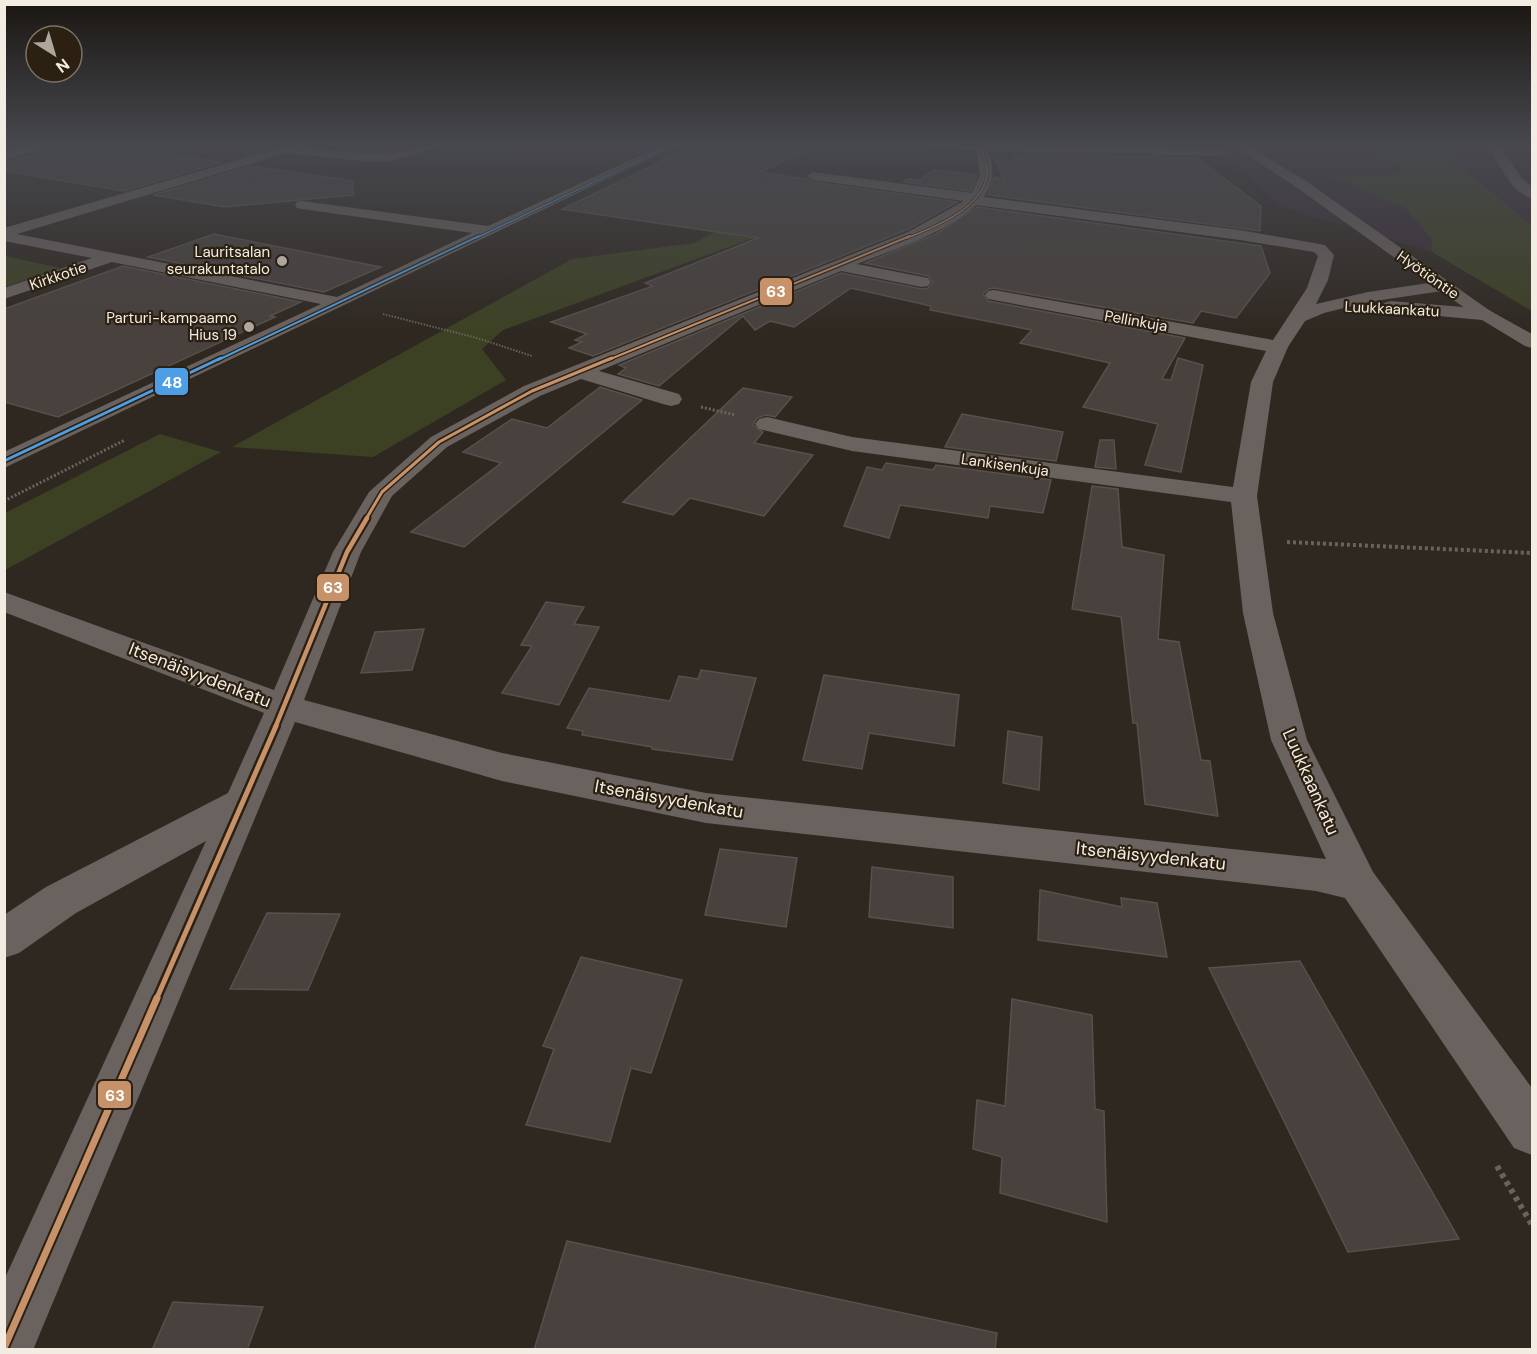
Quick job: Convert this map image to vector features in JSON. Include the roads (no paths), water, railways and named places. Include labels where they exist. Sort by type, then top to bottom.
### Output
[{"type":"main road","name":"Hyötiöntie","points":[[1334,207],[1442,286],[1487,315]]},
{"type":"street","points":[[4,235],[95,207]]},
{"type":"street","points":[[318,207],[488,231]]},
{"type":"street","points":[[4,461],[539,207]]},
{"type":"street","points":[[4,1348],[284,707],[347,552],[382,492],[439,442],[532,391],[916,234],[960,207]]},
{"type":"street","points":[[1034,207],[1319,248],[1326,255],[1324,266],[1316,291],[1298,317]]},
{"type":"street","points":[[4,235],[338,302]]},
{"type":"street","name":"Kirkkotie","points":[[4,294],[111,257]]},
{"type":"street","points":[[838,265],[922,282]]},
{"type":"street","name":"Luukkaankatu","points":[[1442,286],[1333,305],[1298,317],[1278,347],[1262,382],[1244,496],[1248,534],[1258,612],[1289,740],[1358,884],[1533,1130]]},
{"type":"street","name":"Pellinkuja","points":[[994,294],[1278,347]]},
{"type":"street","name":"Luukkaankatu","points":[[1333,305],[1487,315]]},
{"type":"street","name":"Hyötiöntie","points":[[1487,315],[1533,342]]},
{"type":"street","points":[[581,372],[671,399]]},
{"type":"street","name":"Lankisenkuja","points":[[767,424],[852,444],[1244,496]]},
{"type":"street","name":"Itsenäisyydenkatu","points":[[4,601],[284,707],[502,768],[706,808],[1316,874],[1358,884]]},
{"type":"street","points":[[4,939],[61,900],[242,803]]},
{"type":"place","name":"Lauritsalan seurakuntatalo","points":[[282,261]]},
{"type":"place","name":"Parturi-kampaamo Hius 19","points":[[249,327]]}]
